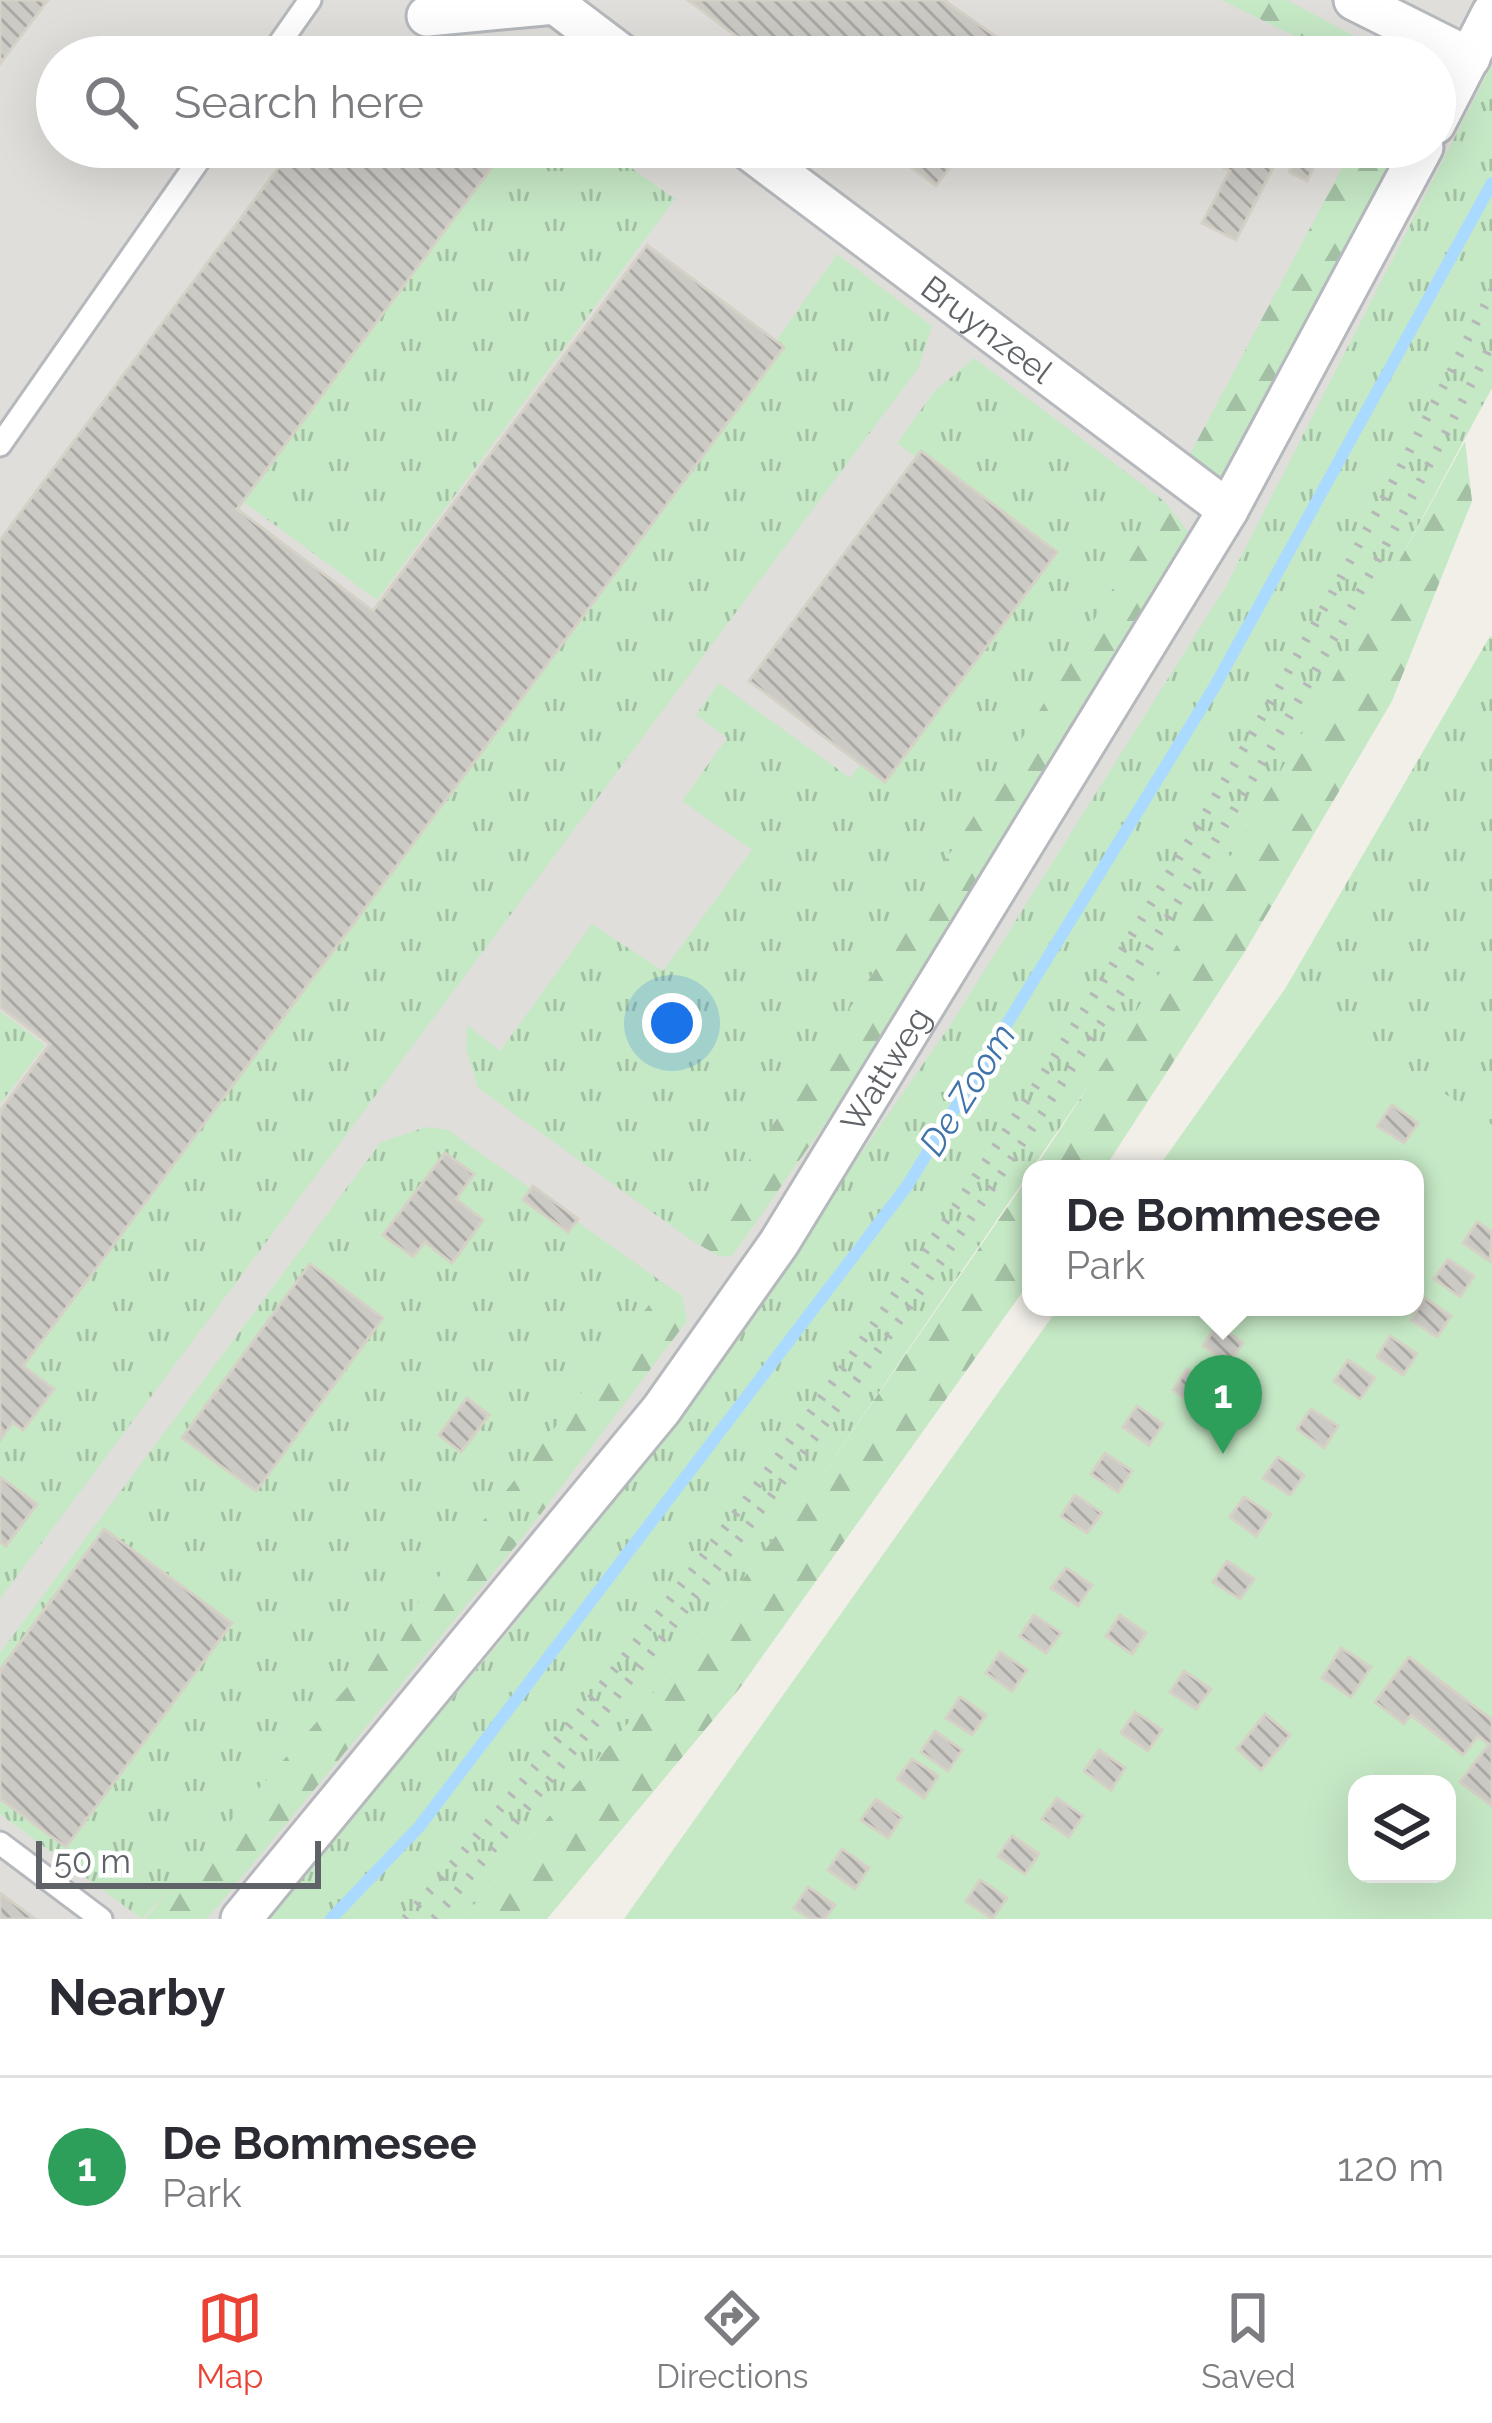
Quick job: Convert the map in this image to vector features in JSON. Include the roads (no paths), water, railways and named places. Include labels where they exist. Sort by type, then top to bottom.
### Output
[{"type":"street","points":[[1354,0],[1426,36]]},
{"type":"street","points":[[427,16],[555,4],[597,36]]},
{"type":"street","points":[[1456,84],[1492,13]]},
{"type":"street","points":[[1456,51],[1470,58]]},
{"type":"street","name":"Bruynzeel","points":[[773,168],[1228,510]]},
{"type":"street","name":"Wattweg","points":[[241,1919],[662,1410],[779,1243],[1228,510],[1412,168]]},
{"type":"lane","points":[[285,36],[310,0]]},
{"type":"lane","points":[[0,446],[193,168]]},
{"type":"lane","points":[[0,1843],[100,1919]]},
{"type":"waterway","name":"De Zoom","points":[[331,1919],[419,1827],[907,1186],[1215,686],[1492,183]]},
{"type":"railway","points":[[405,1919],[564,1732],[716,1540],[861,1342],[1000,1140],[1133,933],[1259,722],[1379,508],[1492,291]]},
{"type":"railway","points":[[434,1919],[732,1548],[1009,1162],[1263,761],[1381,554],[1492,343]]},
{"type":"place","name":"De Bommesee","points":[[1223,1454]]}]
